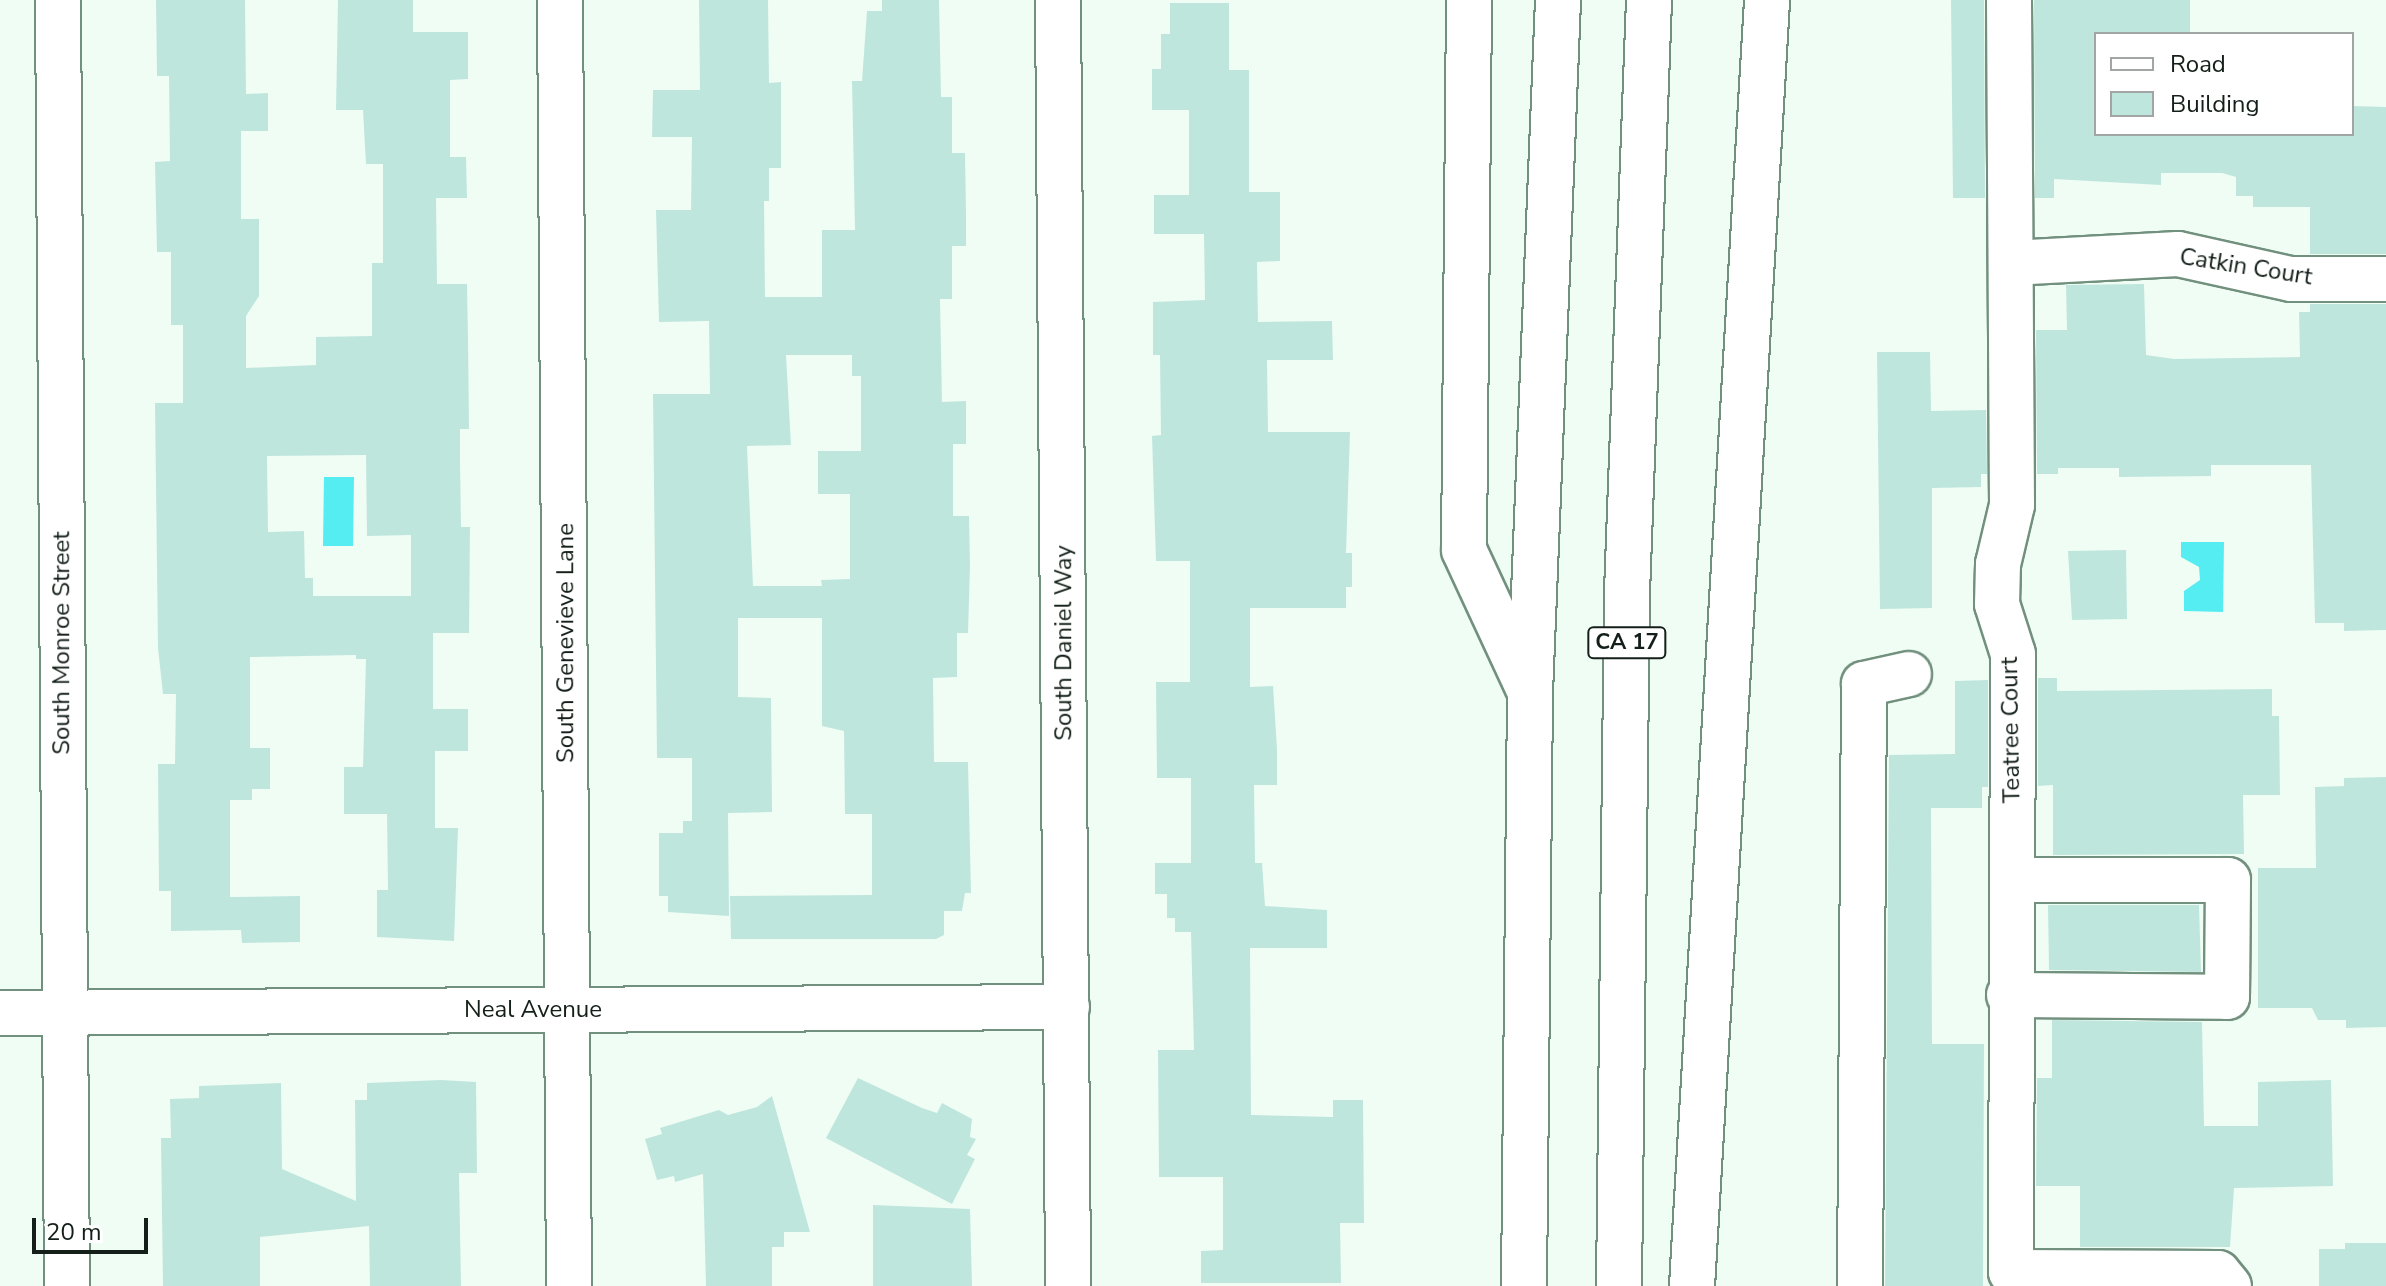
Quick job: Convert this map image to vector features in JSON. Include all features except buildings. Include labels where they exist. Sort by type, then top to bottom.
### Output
[{"type":"main road","name":"South Monroe Street","points":[[58,0],[67,1286]]},
{"type":"main road","name":"South Genevieve Lane","points":[[560,0],[569,1286]]},
{"type":"main road","name":"South Daniel Way","points":[[1058,0],[1068,1286]]},
{"type":"main road","points":[[1469,0],[1464,550],[1530,692]]},
{"type":"main road","points":[[1524,1286],[1530,692],[1558,0]]},
{"type":"main road","name":"CA 17","points":[[1619,1286],[1627,592],[1649,0]]},
{"type":"main road","points":[[1692,1286],[1767,0]]},
{"type":"main road","name":"Teatree Court","points":[[2009,0],[2012,505],[1998,564],[1997,604],[2013,654],[2013,880],[2009,995],[2011,1272],[2218,1273],[2229,1286]]},
{"type":"main road","name":"Catkin Court","points":[[2011,263],[2178,254],[2291,279],[2386,279]]},
{"type":"main road","points":[[1860,1286],[1864,684],[1909,674]]},
{"type":"main road","points":[[2009,995],[2227,997],[2228,880],[2013,880]]},
{"type":"main road","name":"Neal Avenue","points":[[0,1013],[1067,1007]]},
{"type":"water","points":[[324,477],[354,477],[353,546],[323,546]]},
{"type":"water","points":[[2181,542],[2224,542],[2223,612],[2184,611],[2184,591],[2200,580],[2199,567],[2181,557]]}]
